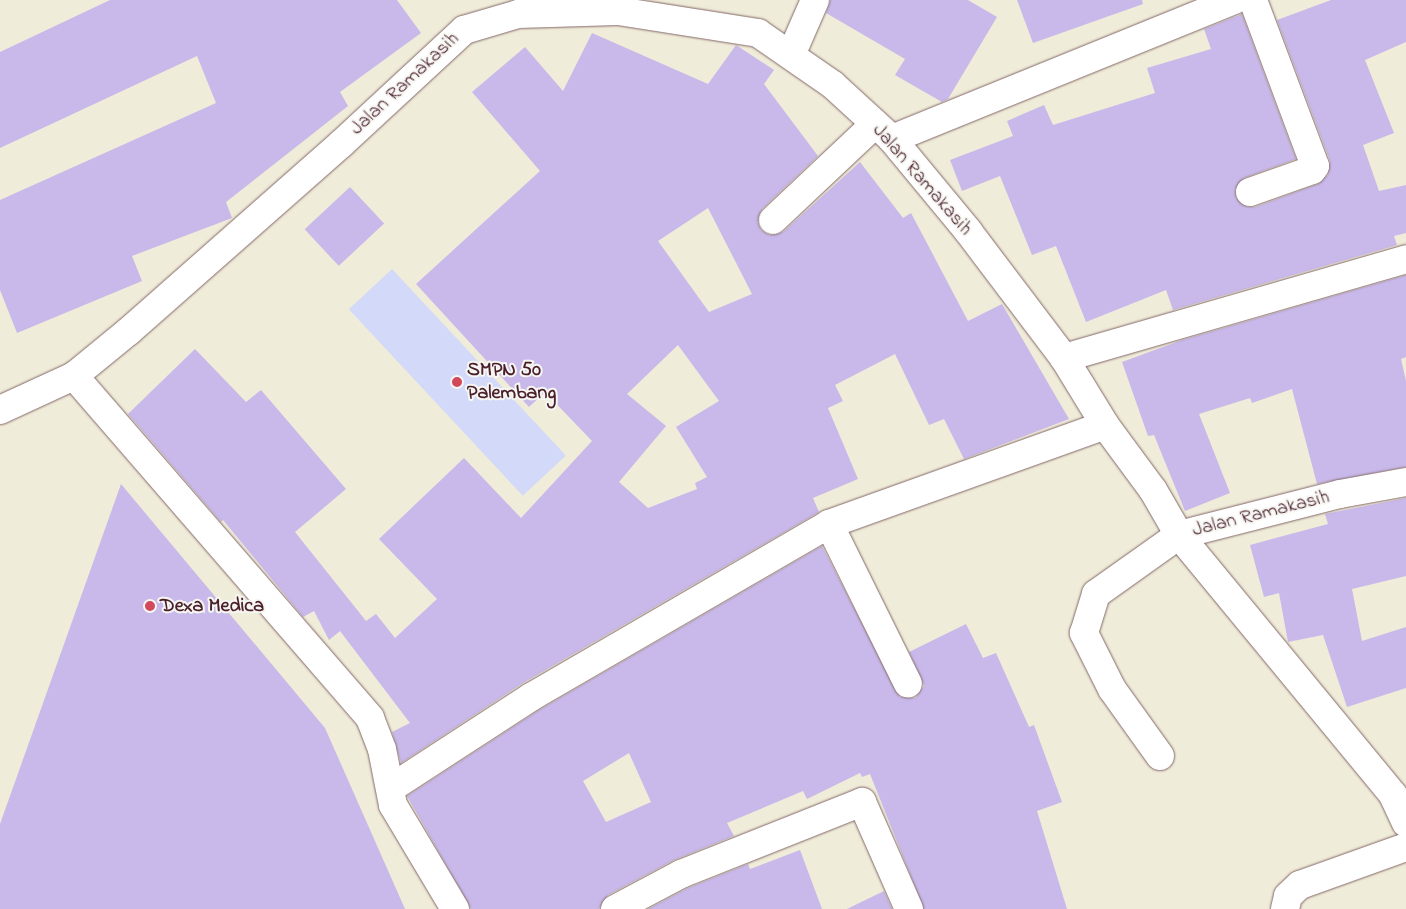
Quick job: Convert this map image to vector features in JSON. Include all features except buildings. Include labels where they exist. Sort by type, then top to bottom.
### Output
[{"type":"street","points":[[791,56],[816,0]]},
{"type":"street","points":[[773,220],[883,131],[1236,0]]},
{"type":"street","points":[[1250,192],[1312,170],[1316,160],[1253,0]]},
{"type":"street","name":"Jalan Ramakasih","points":[[0,410],[74,376],[334,151],[464,30],[518,14],[618,11],[758,33],[833,85],[883,131],[968,231],[1064,358],[1105,425],[1153,490],[1179,535],[1340,494],[1406,482]]},
{"type":"street","points":[[1064,358],[1406,259]]},
{"type":"street","points":[[74,376],[370,718],[391,788],[394,805],[455,909]]},
{"type":"street","points":[[391,788],[531,697],[829,524],[1105,425]]},
{"type":"street","points":[[829,524],[908,684]]},
{"type":"street","points":[[1160,756],[1112,689],[1084,633],[1096,594],[1179,535],[1400,792],[1406,823]]},
{"type":"street","points":[[615,909],[682,874],[862,802],[908,909]]},
{"type":"street","points":[[1285,909],[1288,896],[1300,885],[1406,847]]},
{"type":"shaded area","name":"SMPN 50 Palembang","points":[[392,269],[566,455],[523,496],[349,309]]},
{"type":"place","name":"SMPN 50 Palembang","points":[[457,382]]},
{"type":"place","name":"Dexa Medica","points":[[150,606]]}]
